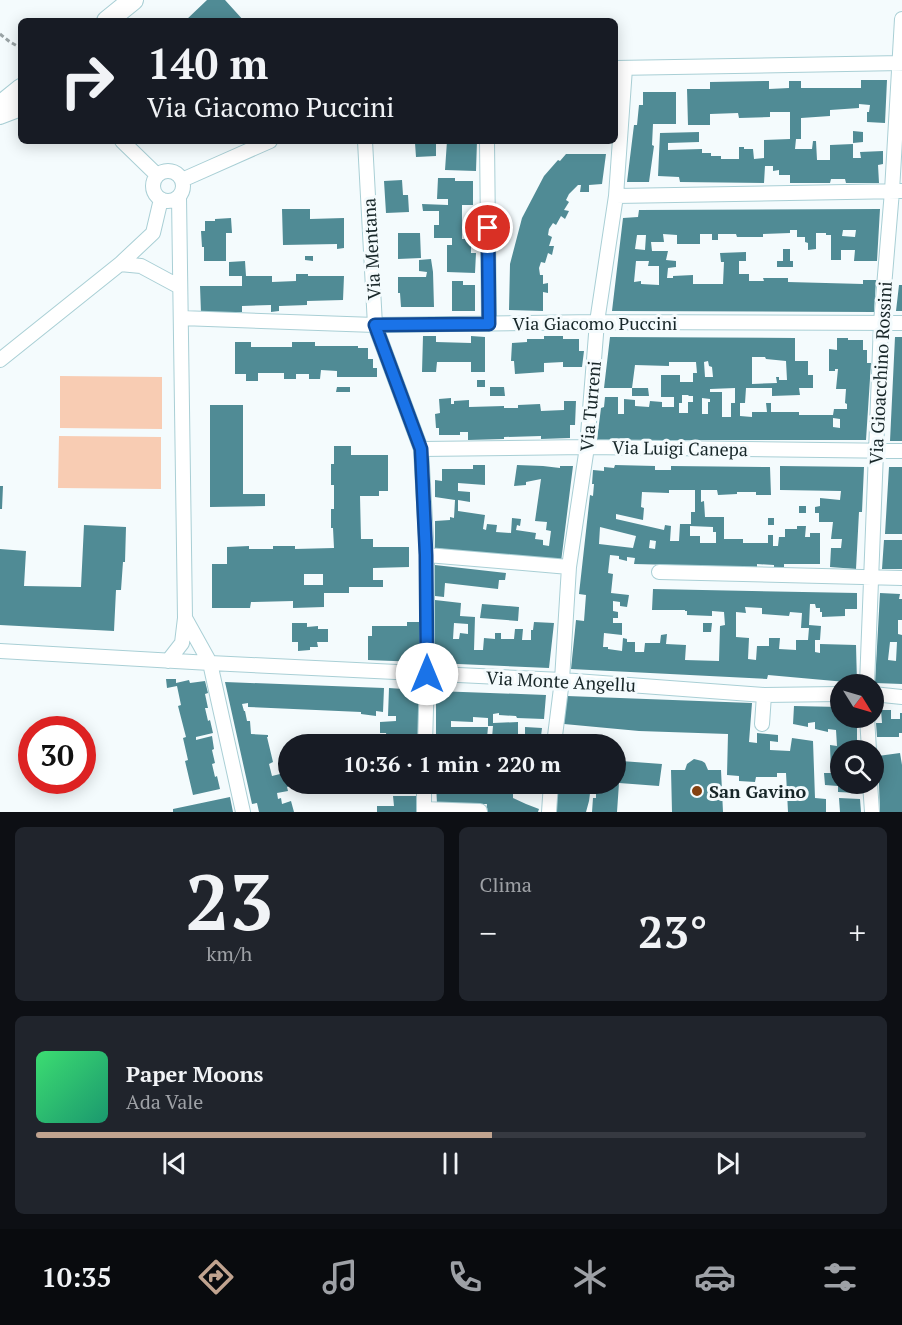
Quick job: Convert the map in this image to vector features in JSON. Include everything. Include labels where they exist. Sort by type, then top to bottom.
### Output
[{"type":"main road","points":[[111,18],[135,0]]},
{"type":"main road","points":[[0,106],[18,91]]},
{"type":"street","points":[[124,18],[135,0]]},
{"type":"street","name":"Via Gioacchino Rossini","points":[[867,674],[881,323],[897,191],[902,19]]},
{"type":"street","points":[[620,68],[901,63]]},
{"type":"street","name":"Via Turreni","points":[[618,132],[620,68]]},
{"type":"street","points":[[0,117],[18,110]]},
{"type":"street","points":[[125,144],[158,175]]},
{"type":"street","points":[[182,180],[263,144]]},
{"type":"street","name":"Via Mentana","points":[[365,144],[375,325],[421,449],[426,555],[425,734]]},
{"type":"street","points":[[487,144],[489,324]]},
{"type":"street","name":"Via Turreni","points":[[555,734],[562,680],[569,567],[587,447],[597,322],[616,196],[618,144]]},
{"type":"street","points":[[168,661],[182,643],[185,618],[179,197],[184,186],[178,174],[171,171],[164,171],[153,181],[155,195],[161,199],[167,201],[179,197]]},
{"type":"street","points":[[616,196],[897,191]]},
{"type":"street","points":[[0,360],[120,264],[153,233],[161,199]]},
{"type":"street","points":[[120,264],[141,267],[180,287]]},
{"type":"street","name":"Via Giacomo Puccini","points":[[181,318],[375,325],[597,322],[902,323]]},
{"type":"street","name":"Via Luigi Canepa","points":[[421,449],[587,447],[902,451]]},
{"type":"street","points":[[426,555],[569,567]]},
{"type":"street","points":[[659,572],[902,578]]},
{"type":"street","points":[[185,618],[210,663],[243,812]]},
{"type":"street","name":"Via Monte Angellu","points":[[0,651],[562,680],[764,695],[830,694]]},
{"type":"street","points":[[762,724],[764,695]]},
{"type":"street","points":[[884,695],[902,697]]},
{"type":"street","points":[[424,794],[424,810],[480,811]]},
{"type":"street","points":[[549,812],[550,794]]},
{"type":"street","points":[[871,794],[872,812]]},
{"type":"path","points":[[0,34],[18,46]]},
{"type":"shaded area","points":[[60,376],[162,377],[162,429],[60,428]]},
{"type":"shaded area","points":[[59,436],[161,437],[161,489],[58,488]]},
{"type":"building","points":[[207,0],[225,0],[241,18],[188,18]]},
{"type":"building","points":[[861,80],[887,80],[885,123],[867,122],[870,105],[859,104],[859,108],[830,110],[830,116],[801,118],[801,139],[796,139],[795,149],[812,149],[813,141],[816,141],[817,160],[830,160],[830,145],[853,144],[853,158],[861,158],[860,152],[883,151],[883,164],[878,165],[879,183],[846,183],[845,179],[831,179],[830,183],[790,183],[790,175],[779,175],[779,170],[773,171],[773,166],[765,166],[764,183],[680,182],[679,177],[658,176],[660,133],[699,132],[699,142],[668,143],[668,150],[702,149],[702,153],[721,156],[721,159],[739,159],[739,147],[753,149],[754,159],[764,158],[764,140],[790,139],[790,112],[770,112],[770,117],[739,118],[738,113],[710,114],[710,125],[688,125],[687,89],[710,89],[710,82],[769,81],[769,89],[789,88],[789,81],[801,81],[801,88],[861,88]]},
{"type":"building","points":[[643,92],[676,92],[676,124],[653,124],[652,145],[654,146],[649,182],[627,182],[634,125],[637,125],[639,105],[643,105]]},
{"type":"building","points":[[853,131],[863,132],[863,142],[853,143]]},
{"type":"building","points":[[415,144],[436,144],[436,156],[416,157]]},
{"type":"building","points":[[447,144],[477,144],[476,171],[445,170]]},
{"type":"building","points":[[566,154],[606,154],[602,184],[589,185],[589,192],[580,192],[581,185],[578,185],[566,200],[569,202],[564,210],[569,211],[565,219],[561,216],[556,225],[553,223],[549,229],[548,235],[552,237],[549,246],[554,246],[552,255],[548,253],[545,263],[541,262],[539,268],[540,275],[543,275],[543,284],[548,283],[548,293],[543,292],[543,311],[509,310],[510,264],[522,218],[544,176]]},
{"type":"building","points":[[438,178],[473,181],[473,205],[462,205],[462,239],[471,239],[471,253],[476,253],[475,273],[447,272],[447,245],[452,245],[452,238],[434,238],[434,225],[439,225],[439,211],[423,211],[422,204],[448,205],[448,199],[437,199]]},
{"type":"building","points":[[402,180],[403,195],[408,195],[409,212],[386,213],[384,181]]},
{"type":"building","points":[[282,209],[310,209],[310,219],[344,218],[344,248],[337,249],[337,244],[283,245]]},
{"type":"building","points":[[880,209],[877,261],[854,261],[855,250],[841,250],[841,260],[831,260],[831,235],[816,233],[816,249],[808,250],[805,237],[797,237],[797,230],[790,230],[790,233],[763,234],[763,237],[718,234],[718,240],[712,240],[712,234],[700,234],[700,244],[677,244],[677,235],[663,234],[664,242],[651,242],[652,251],[668,251],[666,260],[676,261],[676,267],[668,268],[667,278],[693,275],[693,284],[723,284],[724,262],[721,262],[720,253],[746,252],[746,261],[739,261],[739,274],[749,274],[749,281],[764,281],[763,278],[788,278],[788,282],[863,284],[863,280],[876,280],[874,312],[612,311],[623,218],[638,217],[639,210]],"holes":[[[843,230],[856,230],[855,237],[842,236]],[[637,235],[646,235],[645,250],[635,249]],[[636,261],[649,261],[648,266],[659,266],[659,285],[641,284],[641,281],[634,282]]]},
{"type":"building","points":[[231,218],[232,233],[226,233],[226,261],[204,261],[201,231],[205,231],[205,221]]},
{"type":"building","points":[[398,233],[420,233],[421,258],[398,259]]},
{"type":"building","points":[[783,249],[790,249],[790,261],[793,261],[793,267],[777,267],[777,261],[783,261]]},
{"type":"building","points":[[305,256],[313,256],[313,261],[305,260]]},
{"type":"building","points":[[431,259],[434,307],[401,307],[398,277],[426,277],[427,272],[419,271],[419,260]]},
{"type":"building","points":[[245,261],[246,276],[272,276],[272,282],[296,281],[296,274],[344,276],[343,300],[307,301],[307,305],[279,306],[279,311],[271,312],[271,305],[242,306],[242,312],[201,313],[200,286],[242,286],[242,276],[229,276],[229,262]]},
{"type":"building","points":[[452,281],[463,281],[463,285],[475,285],[475,311],[452,311]]},
{"type":"building","points":[[899,285],[902,285],[902,311],[896,311]]},
{"type":"building","points":[[423,336],[436,336],[436,342],[471,343],[471,336],[485,337],[485,372],[471,372],[471,362],[437,362],[436,372],[422,372]]},
{"type":"building","points":[[544,336],[579,339],[579,351],[584,351],[582,367],[563,367],[563,362],[544,363],[544,372],[515,374],[514,361],[511,361],[512,343],[527,342],[527,339],[544,339]]},
{"type":"building","points":[[610,337],[795,338],[795,361],[808,361],[808,375],[813,375],[813,388],[799,388],[800,395],[772,396],[772,388],[746,388],[745,403],[740,403],[740,416],[752,417],[752,412],[767,412],[766,403],[771,403],[771,412],[799,412],[799,415],[833,415],[834,409],[847,409],[846,389],[836,389],[838,369],[829,371],[829,349],[837,350],[837,338],[863,340],[863,350],[867,350],[867,363],[871,363],[866,440],[597,440],[601,408],[604,407],[605,397],[618,397],[618,414],[624,414],[624,399],[635,400],[635,406],[649,407],[650,401],[662,402],[662,407],[674,407],[674,397],[661,397],[661,375],[680,375],[680,382],[693,382],[693,373],[697,373],[696,362],[669,362],[669,366],[635,365],[632,388],[604,388]],"holes":[[[752,357],[786,361],[787,380],[779,380],[779,377],[776,377],[777,383],[752,384]],[[708,361],[709,366],[712,367],[713,377],[705,377],[704,362]],[[735,388],[735,403],[731,403],[731,417],[722,417],[722,392],[710,392],[710,389]],[[682,395],[693,396],[693,402],[688,402],[688,413],[679,413],[679,403],[682,403]],[[702,398],[710,399],[708,414],[702,414]],[[833,418],[840,419],[840,428],[833,427]]]},
{"type":"building","points":[[895,337],[902,337],[902,441],[890,441]]},
{"type":"building","points":[[235,342],[251,342],[251,347],[292,347],[292,342],[315,342],[315,346],[368,348],[368,359],[373,359],[373,368],[377,368],[377,377],[337,377],[337,371],[321,370],[320,379],[309,379],[309,374],[296,374],[296,379],[284,379],[284,373],[258,373],[258,381],[246,381],[246,374],[235,374]]},
{"type":"building","points":[[477,380],[485,380],[485,387],[477,387]]},
{"type":"building","points":[[337,387],[350,387],[350,392],[336,392]]},
{"type":"building","points":[[490,387],[504,387],[505,396],[490,396]]},
{"type":"building","points":[[632,388],[648,388],[649,396],[632,396]]},
{"type":"building","points":[[451,398],[451,404],[454,404],[454,401],[469,400],[469,407],[518,408],[518,405],[540,404],[541,411],[564,410],[564,401],[576,401],[575,425],[570,425],[570,438],[541,439],[541,436],[468,440],[468,432],[460,432],[460,435],[439,435],[435,414],[440,413],[439,399]]},
{"type":"building","points":[[210,405],[243,405],[243,494],[265,494],[265,506],[210,507]]},
{"type":"building","points":[[334,446],[351,446],[351,455],[388,455],[388,491],[379,491],[379,496],[360,496],[361,539],[373,539],[373,547],[409,547],[409,567],[373,568],[373,580],[383,580],[383,587],[349,587],[349,593],[324,593],[324,607],[293,608],[293,601],[251,602],[250,608],[212,608],[212,564],[227,564],[227,547],[334,548],[333,528],[331,528],[334,485],[331,485],[331,464],[334,464]],"holes":[[[304,574],[323,574],[323,585],[304,585]]]},
{"type":"building","points":[[473,465],[485,465],[485,485],[458,483],[458,491],[470,492],[470,502],[458,500],[458,511],[485,515],[483,529],[486,530],[487,524],[497,525],[496,532],[511,533],[512,518],[521,519],[520,526],[517,525],[516,530],[536,533],[535,539],[543,540],[543,545],[549,546],[551,531],[546,530],[547,522],[535,521],[541,479],[526,482],[526,485],[514,486],[517,465],[560,468],[560,466],[573,466],[561,562],[435,548],[435,521],[454,518],[455,500],[435,497],[435,480],[442,481],[442,469],[473,469]]},
{"type":"building","points":[[655,466],[655,470],[671,470],[671,466],[770,467],[771,495],[737,492],[737,494],[718,495],[717,490],[701,490],[705,517],[724,517],[724,539],[743,539],[743,543],[768,543],[768,535],[773,535],[773,546],[778,546],[779,537],[785,537],[785,529],[806,526],[805,537],[810,537],[810,533],[820,533],[820,564],[784,564],[784,567],[774,567],[774,565],[757,564],[757,567],[634,564],[635,558],[627,557],[627,561],[619,559],[619,556],[610,555],[608,573],[613,574],[611,593],[629,595],[627,607],[620,606],[620,602],[613,601],[613,611],[618,612],[618,618],[613,618],[613,623],[622,623],[622,635],[604,633],[603,647],[622,651],[623,638],[627,639],[627,642],[635,642],[635,652],[644,652],[645,643],[660,643],[661,635],[667,634],[666,644],[686,645],[685,660],[719,661],[720,626],[725,625],[724,612],[712,611],[712,616],[687,615],[685,610],[652,610],[653,589],[857,593],[857,609],[845,609],[845,616],[822,617],[820,608],[816,608],[815,604],[810,604],[809,625],[821,626],[820,640],[815,640],[815,652],[820,653],[820,644],[856,645],[857,674],[830,674],[830,681],[768,675],[767,679],[571,669],[576,620],[584,621],[586,595],[579,594],[590,495],[593,496],[593,470],[604,471],[604,467]],"holes":[[[669,490],[695,490],[695,512],[691,512],[691,524],[680,524],[679,541],[670,541],[671,526],[665,525],[664,530],[616,519],[616,514],[643,520],[642,492],[669,493]],[[690,526],[713,527],[713,532],[716,532],[716,543],[700,543],[700,536],[690,536]],[[600,527],[636,536],[633,548],[599,544]],[[650,540],[656,541],[655,549],[649,548]],[[745,607],[762,608],[762,614],[789,616],[790,612],[802,613],[801,628],[809,628],[808,640],[796,640],[796,650],[779,649],[780,638],[769,638],[769,646],[757,646],[756,660],[748,659],[749,638],[736,637],[736,612],[746,613]]]},
{"type":"building","points":[[780,466],[864,467],[856,569],[830,567],[831,548],[841,548],[842,539],[831,539],[833,522],[819,522],[819,513],[815,513],[815,507],[820,506],[820,498],[840,500],[841,491],[780,490]]},
{"type":"building","points":[[889,467],[902,467],[902,534],[885,534]]},
{"type":"building","points":[[0,486],[3,486],[2,509],[0,509]]},
{"type":"building","points":[[799,506],[806,506],[806,513],[799,513]]},
{"type":"building","points":[[768,518],[774,518],[774,525],[768,525]]},
{"type":"building","points":[[84,525],[126,527],[125,562],[123,562],[121,590],[116,590],[114,631],[0,625],[0,549],[26,551],[24,586],[81,587]]},
{"type":"building","points":[[884,540],[902,540],[902,569],[882,569]]},
{"type":"building","points":[[435,565],[506,573],[505,580],[499,580],[498,589],[445,583],[444,597],[435,596]]},
{"type":"building","points":[[880,593],[900,594],[899,599],[902,599],[902,620],[898,620],[898,634],[902,635],[902,684],[884,683],[884,674],[876,674]],"holes":[[[890,642],[897,642],[896,661],[888,660]]]},
{"type":"building","points":[[435,600],[461,603],[460,616],[475,617],[474,650],[483,650],[484,638],[495,639],[495,633],[501,633],[501,639],[514,639],[515,629],[523,629],[522,640],[531,640],[534,622],[554,623],[549,668],[435,663]],"holes":[[[454,623],[468,624],[468,634],[460,633],[459,639],[453,639]]]},
{"type":"building","points":[[482,604],[519,607],[518,621],[480,618]]},
{"type":"building","points":[[407,622],[419,622],[419,662],[368,660],[368,636],[372,636],[372,626],[407,626]]},
{"type":"building","points":[[292,623],[307,623],[307,627],[318,626],[318,629],[328,629],[328,642],[317,642],[318,647],[298,651],[298,642],[292,642]]},
{"type":"building","points":[[703,623],[712,623],[711,632],[703,632]]},
{"type":"building","points":[[166,679],[176,679],[176,683],[189,680],[190,683],[205,681],[208,708],[205,708],[213,733],[196,737],[196,740],[212,736],[215,763],[212,764],[220,789],[193,795],[185,761],[188,760],[183,738],[186,737],[178,706],[181,705],[177,686],[167,688]]},
{"type":"building","points":[[225,682],[384,688],[383,712],[376,711],[376,716],[361,714],[361,712],[248,707],[248,703],[242,704],[247,721],[250,721],[251,734],[268,735],[273,762],[269,764],[272,776],[278,774],[278,799],[281,798],[282,804],[291,801],[294,812],[259,812],[257,803],[252,804]]},
{"type":"building","points":[[389,688],[418,690],[419,734],[380,733],[380,722],[396,721],[396,716],[388,716]]},
{"type":"building","points":[[436,691],[546,695],[544,719],[493,714],[493,723],[518,722],[518,734],[492,734],[493,726],[488,726],[488,718],[473,717],[473,722],[451,721],[451,727],[488,727],[487,734],[436,734]]},
{"type":"building","points":[[567,696],[752,703],[749,742],[757,743],[757,733],[778,735],[778,742],[770,741],[770,750],[790,751],[792,738],[813,741],[815,798],[826,799],[826,812],[788,812],[786,773],[777,773],[777,777],[756,777],[755,782],[739,781],[739,776],[727,775],[728,734],[639,731],[564,724]]},
{"type":"building","points":[[794,706],[830,707],[830,728],[857,728],[857,740],[837,740],[836,730],[828,729],[828,732],[815,729],[815,722],[808,723],[808,727],[793,724]]},
{"type":"building","points":[[884,710],[891,710],[891,719],[900,719],[900,713],[902,713],[902,733],[899,733],[899,737],[877,737],[876,728],[884,728]]},
{"type":"building","points":[[525,727],[542,728],[541,734],[525,734]]},
{"type":"building","points":[[900,753],[902,812],[880,812],[879,794],[884,794],[884,755]]},
{"type":"building","name":"San Gavino","points":[[694,759],[705,763],[708,770],[721,770],[723,812],[672,812],[671,770],[685,770],[687,764]]},
{"type":"building","points":[[626,761],[662,764],[659,786],[626,784]]},
{"type":"building","points":[[824,773],[830,773],[830,785],[825,785]]},
{"type":"building","points":[[437,794],[513,794],[513,798],[539,809],[538,812],[486,812],[487,804],[437,804]]},
{"type":"building","points":[[557,794],[590,794],[586,812],[555,812]]},
{"type":"building","points":[[596,794],[618,794],[617,812],[592,812],[593,798],[596,798]]},
{"type":"building","points":[[393,796],[419,796],[419,812],[377,812],[377,806],[394,806]]},
{"type":"building","points":[[230,797],[233,812],[173,812],[173,809]]},
{"type":"building","points":[[839,798],[860,799],[861,812],[840,812]]},
{"type":"place","name":"San Gavino","points":[[697,791]]},
{"type":"route","points":[[427,674],[426,555],[421,449],[375,325],[489,324],[488,228]]}]
